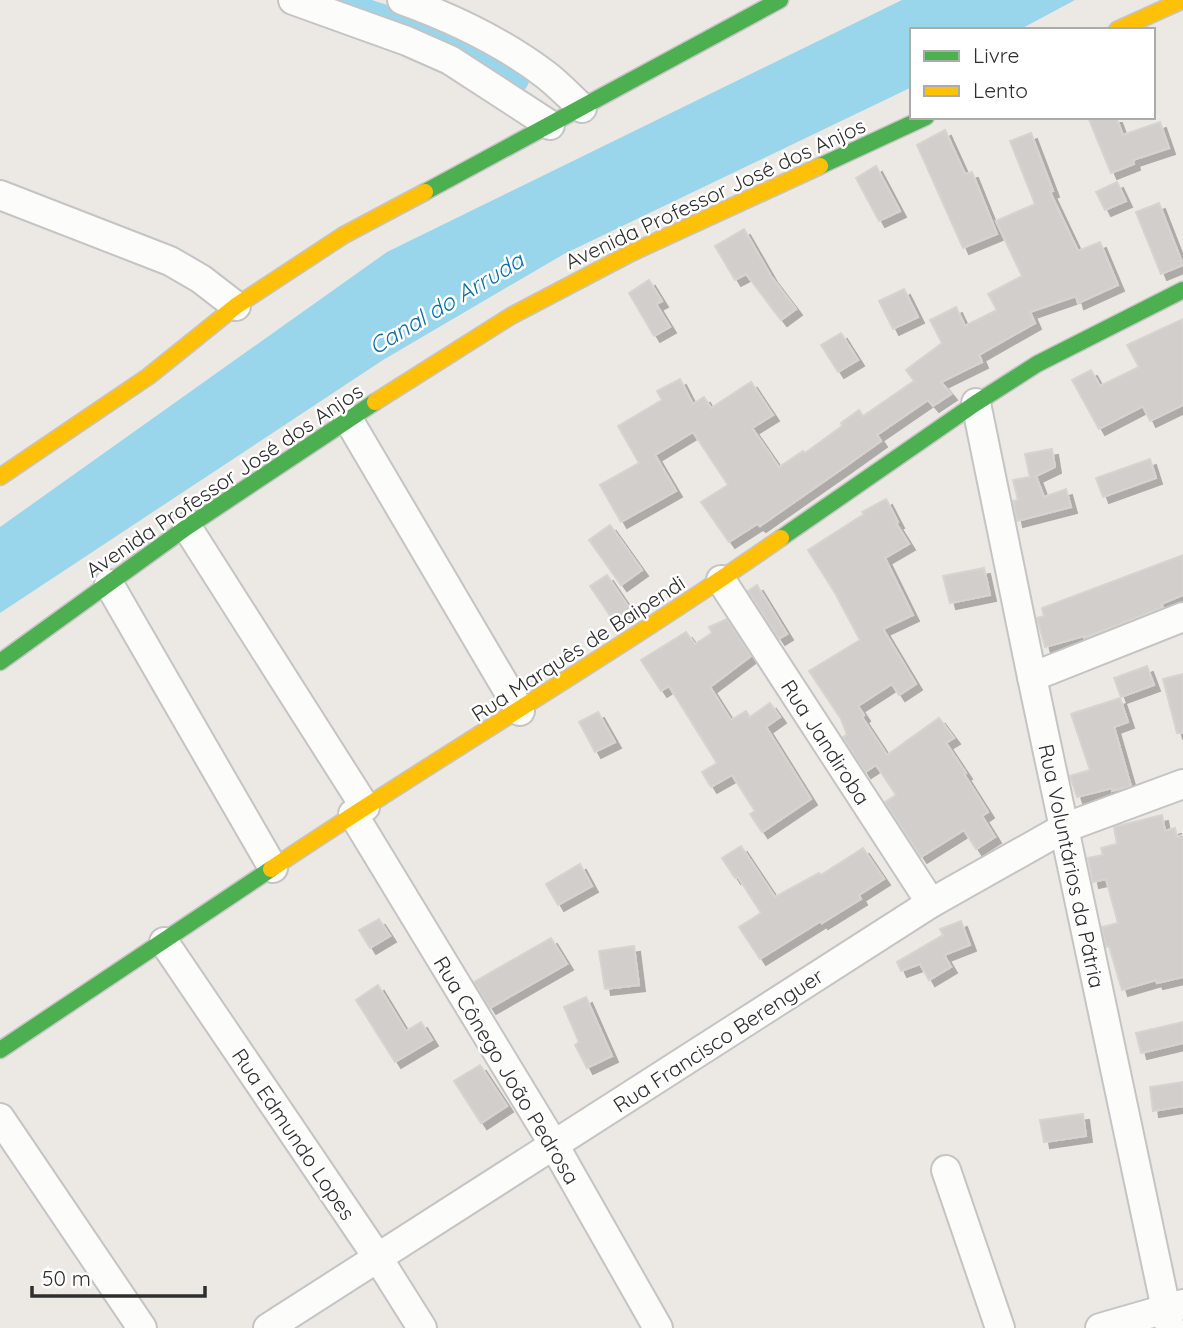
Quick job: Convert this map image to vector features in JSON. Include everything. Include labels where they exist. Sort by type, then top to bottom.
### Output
[{"type":"main road","points":[[0,477],[149,376],[236,306],[344,235],[780,0]]},
{"type":"main road","points":[[1121,28],[1183,0]]},
{"type":"main road","name":"Avenida Professor José dos Anjos","points":[[0,662],[187,527],[348,419],[511,316],[619,259],[922,119]]},
{"type":"main road","name":"Rua Marquês de Baipendi","points":[[0,1050],[359,811],[520,711],[721,580],[976,402],[1037,364],[1183,290]]},
{"type":"street","points":[[293,0],[407,41],[450,60],[550,125]]},
{"type":"street","points":[[402,0],[460,24],[520,57],[547,76],[582,108]]},
{"type":"street","points":[[0,195],[170,261],[201,279],[236,306]]},
{"type":"street","name":"Rua Voluntários da Pátria","points":[[976,402],[1064,828],[1173,1314]]},
{"type":"street","points":[[348,419],[520,711]]},
{"type":"street","name":"Rua Cônego João Pedrosa","points":[[187,527],[359,811],[658,1328]]},
{"type":"street","name":"Rua Jandiroba","points":[[721,580],[931,903]]},
{"type":"street","points":[[109,584],[273,868]]},
{"type":"street","points":[[1032,677],[1183,617]]},
{"type":"street","name":"Rua Francisco Berenguer","points":[[268,1328],[931,903],[1064,828],[1183,784]]},
{"type":"street","name":"Rua Edmundo Lopes","points":[[164,942],[378,1258],[422,1328]]},
{"type":"street","points":[[0,1118],[142,1328]]},
{"type":"street","points":[[946,1170],[1000,1328]]},
{"type":"street","points":[[1100,1328],[1173,1314]]},
{"type":"water","name":"Canal do Arruda","points":[[902,0],[1075,0],[1023,28],[910,28],[910,88],[564,254],[383,360],[0,613],[0,527],[387,252]]},
{"type":"building","points":[[1089,119],[1117,119],[1123,135],[1160,122],[1169,148],[1133,160],[1134,164],[1111,173]]},
{"type":"building","points":[[945,130],[965,174],[972,172],[997,234],[963,248],[917,145]]},
{"type":"building","points":[[1031,133],[1053,191],[1050,192],[1078,251],[1100,242],[1118,285],[1078,303],[1076,296],[1030,312],[1035,323],[979,355],[982,362],[941,382],[951,394],[933,406],[928,400],[877,435],[881,441],[846,466],[760,526],[757,524],[729,542],[701,502],[728,485],[693,432],[655,455],[676,491],[621,522],[600,485],[639,463],[618,426],[662,400],[657,391],[680,379],[693,404],[704,397],[711,408],[751,382],[773,415],[752,428],[779,467],[803,451],[805,453],[859,410],[863,416],[914,381],[906,370],[942,343],[930,320],[956,307],[965,326],[997,310],[988,294],[1022,276],[996,221],[1035,204],[1010,141]]},
{"type":"building","points":[[876,166],[900,211],[879,221],[856,178]]},
{"type":"building","points":[[1117,182],[1126,201],[1105,210],[1096,192]]},
{"type":"building","points":[[1159,203],[1183,265],[1161,274],[1136,212]]},
{"type":"building","points":[[744,229],[771,276],[796,309],[781,320],[746,274],[735,280],[715,246]]},
{"type":"building","points":[[649,280],[662,301],[656,304],[670,327],[654,336],[629,293]]},
{"type":"building","points":[[904,289],[918,317],[893,329],[879,301]]},
{"type":"building","points":[[1183,319],[1183,405],[1150,421],[1143,406],[1099,429],[1072,380],[1091,370],[1100,386],[1139,367],[1127,345]]},
{"type":"building","points":[[841,333],[858,360],[838,372],[821,345]]},
{"type":"building","points":[[1052,449],[1055,467],[1036,476],[1044,497],[1066,489],[1071,507],[1017,521],[1013,501],[1018,500],[1013,480],[1030,477],[1025,454]]},
{"type":"building","points":[[1150,459],[1156,478],[1103,497],[1096,478]]},
{"type":"building","points":[[886,499],[909,544],[885,558],[913,615],[883,629],[916,684],[899,695],[892,684],[858,706],[864,715],[862,717],[887,755],[939,718],[954,738],[946,743],[988,812],[982,816],[995,837],[976,849],[964,830],[921,857],[885,802],[896,795],[876,765],[865,772],[843,737],[847,735],[841,719],[809,671],[860,640],[808,550],[864,514],[862,512]]},
{"type":"building","points":[[610,525],[642,570],[621,585],[589,540]]},
{"type":"building","points":[[1183,555],[1183,595],[1161,604],[1163,607],[1084,638],[1045,647],[1037,618],[1044,616],[1042,608]]},
{"type":"building","points":[[984,568],[990,595],[950,603],[943,576]]},
{"type":"building","points":[[607,575],[632,612],[615,623],[590,586]]},
{"type":"building","points":[[757,585],[787,634],[779,639],[748,591]]},
{"type":"building","points":[[727,619],[751,656],[710,687],[731,720],[746,711],[750,717],[770,703],[780,717],[766,727],[811,799],[762,832],[750,814],[755,811],[732,775],[711,787],[702,772],[717,763],[669,686],[661,691],[641,660],[686,632],[695,644],[712,633],[709,627]]},
{"type":"building","points":[[1147,666],[1154,685],[1121,697],[1114,678]]},
{"type":"building","points":[[1183,674],[1183,733],[1177,733],[1163,679]]},
{"type":"building","points":[[1120,698],[1128,722],[1114,727],[1131,786],[1077,797],[1070,776],[1090,770],[1071,714]]},
{"type":"building","points":[[598,712],[615,742],[595,752],[579,722]]},
{"type":"building","points":[[1162,815],[1165,831],[1175,828],[1177,837],[1183,835],[1183,977],[1157,983],[1156,980],[1122,990],[1109,946],[1106,947],[1102,927],[1118,923],[1106,879],[1093,882],[1088,858],[1103,855],[1101,848],[1117,844],[1114,827]]},
{"type":"building","points":[[741,846],[775,897],[819,873],[821,875],[863,848],[884,879],[859,895],[861,899],[760,959],[739,927],[761,913],[722,858]]},
{"type":"building","points":[[580,864],[592,886],[558,905],[546,884]]},
{"type":"building","points":[[379,919],[390,936],[370,948],[359,930]]},
{"type":"building","points":[[961,921],[970,945],[944,955],[951,967],[929,980],[920,964],[901,971],[897,962],[943,935],[940,929]]},
{"type":"building","points":[[551,938],[567,964],[490,1008],[474,982]]},
{"type":"building","points":[[634,946],[639,985],[605,989],[599,951]]},
{"type":"building","points":[[378,985],[406,1031],[421,1022],[432,1040],[395,1062],[356,1000]]},
{"type":"building","points":[[586,997],[612,1056],[587,1068],[575,1045],[579,1042],[564,1007]]},
{"type":"building","points":[[1183,1022],[1183,1043],[1141,1053],[1136,1033]]},
{"type":"building","points":[[480,1065],[507,1106],[481,1123],[454,1081]]},
{"type":"building","points":[[1183,1082],[1183,1106],[1153,1111],[1150,1087]]},
{"type":"building","points":[[1083,1114],[1086,1136],[1044,1142],[1040,1120]]},
{"type":"waterway","points":[[339,0],[475,47],[517,80]]},
{"type":"traffic: fast","points":[[425,192],[780,0]]},
{"type":"traffic: fast","points":[[820,166],[922,119]]},
{"type":"traffic: fast","points":[[781,538],[1037,364],[1183,290]]},
{"type":"traffic: fast","points":[[0,662],[187,527],[375,402]]},
{"type":"traffic: fast","points":[[0,1050],[271,869]]},
{"type":"traffic: slow","points":[[1121,28],[1183,0]]},
{"type":"traffic: slow","points":[[375,402],[511,316],[631,253],[820,166]]},
{"type":"traffic: slow","points":[[0,477],[149,376],[236,306],[344,235],[425,192]]},
{"type":"traffic: slow","points":[[271,869],[654,623],[781,538]]}]
